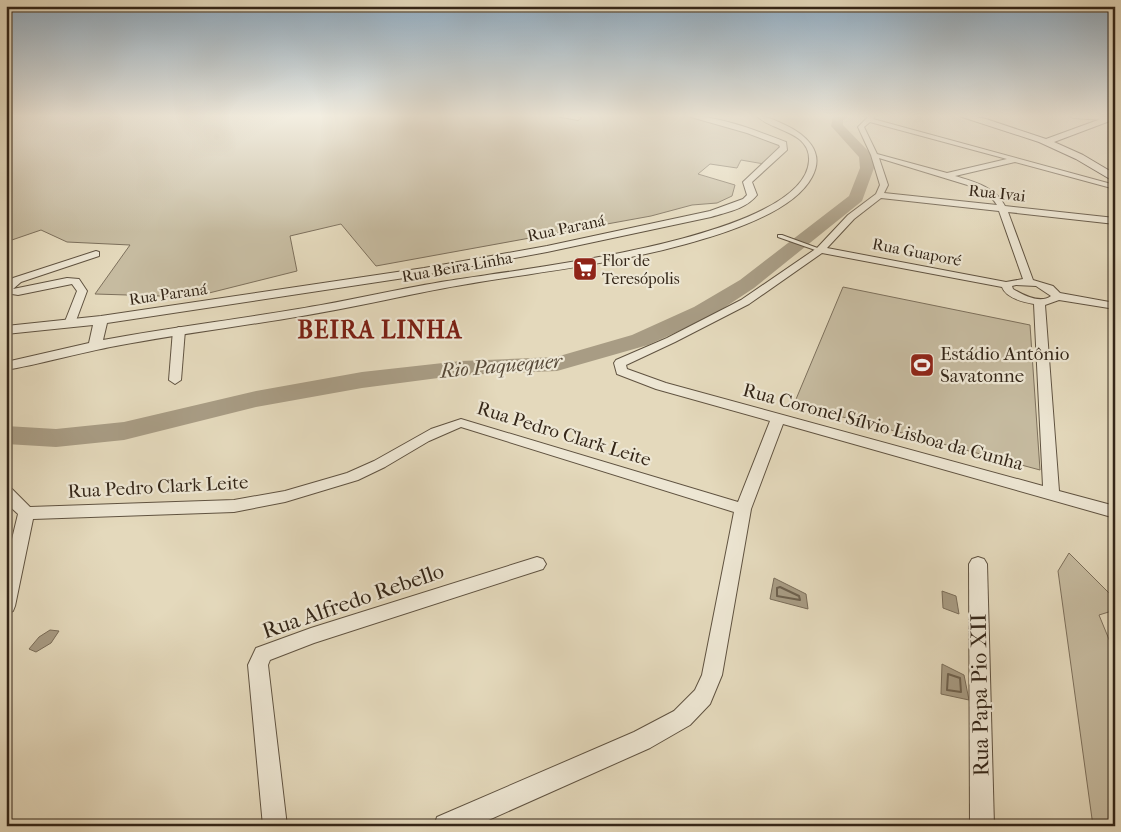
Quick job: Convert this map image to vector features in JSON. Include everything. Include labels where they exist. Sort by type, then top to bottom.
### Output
[{"type":"main road","points":[[1075,155],[1093,164],[1114,179]]},
{"type":"street","name":"Rua Paraná","points":[[101,320],[292,293],[467,264],[532,252],[716,212],[746,203],[752,195],[747,182],[779,155]]},
{"type":"street","name":"Rua Beira Linha","points":[[6,366],[95,345],[179,330],[300,313],[447,284],[668,246],[756,216],[794,194],[806,180],[814,163],[813,155]]},
{"type":"street","points":[[874,155],[946,176],[992,192],[1002,209],[1029,282]]},
{"type":"street","points":[[780,236],[820,250],[851,217],[878,195],[884,185],[874,155]]},
{"type":"street","points":[[999,155],[1115,187]]},
{"type":"street","points":[[946,176],[1014,159]]},
{"type":"street","points":[[1087,178],[1114,179]]},
{"type":"street","name":"Rua Ivai","points":[[878,195],[1114,221]]},
{"type":"street","name":"Rua Guaporé","points":[[820,250],[1007,285]]},
{"type":"street","name":"Rua Coronel Sílvio Lisboa da Cunha","points":[[820,250],[745,302],[620,363],[621,370],[641,380],[1115,512]]},
{"type":"street","points":[[70,324],[82,291],[75,281],[67,281],[18,292],[11,292],[7,288],[17,280],[96,254]]},
{"type":"street","points":[[1057,296],[1054,300],[1039,302],[1015,295],[1008,290],[1007,285],[1015,282],[1029,282],[1051,290],[1057,296],[1115,306]]},
{"type":"street","points":[[1039,302],[1051,494]]},
{"type":"street","points":[[6,330],[101,320],[95,345]]},
{"type":"street","points":[[175,380],[179,330]]},
{"type":"street","points":[[446,826],[642,740],[682,718],[703,697],[712,675],[743,509],[778,418]]},
{"type":"street","name":"Rua Pedro Clark Leite","points":[[26,513],[234,506],[262,502],[350,477],[388,460],[425,437],[448,426],[460,423],[743,509]]},
{"type":"street","points":[[6,493],[26,513],[6,606]]},
{"type":"street","name":"Rua Alfredo Rebello","points":[[275,826],[258,664],[263,654],[311,636],[537,564]]},
{"type":"street","name":"Rua Papa Pio XII","points":[[978,564],[982,826]]},
{"type":"shaded area","points":[[6,155],[772,155],[764,164],[741,160],[737,168],[710,164],[698,174],[735,185],[732,196],[717,203],[692,205],[651,216],[376,266],[341,224],[290,236],[297,271],[193,297],[95,294],[130,245],[67,242],[41,230],[6,242]]},
{"type":"shaded area","name":"Estádio Antônio Savatonne","points":[[843,287],[1030,325],[1040,470],[794,404]]},
{"type":"shaded area","points":[[1069,553],[1115,599],[1115,610],[1099,615],[1115,654],[1115,826],[1093,826],[1058,571]]},
{"type":"water","points":[[774,578],[806,594],[808,609],[770,599]]},
{"type":"water","points":[[942,591],[956,596],[959,614],[943,608]]},
{"type":"water","points":[[50,630],[59,631],[51,643],[36,652],[29,649],[39,637]]},
{"type":"water","points":[[942,664],[964,675],[969,700],[941,694]]},
{"type":"waterway","name":"Rio Paquequer","points":[[6,435],[56,438],[124,431],[256,399],[362,380],[461,368],[557,364],[640,340],[702,312],[747,284],[856,198],[867,168],[865,155]]},
{"type":"place","name":"Flor de Teresópolis","points":[[585,269]]},
{"type":"place","name":"Estádio Antônio Savatonne","points":[[922,365]]},
{"type":"district","name":"BEIRA LINHA","points":[[380,330]]}]
